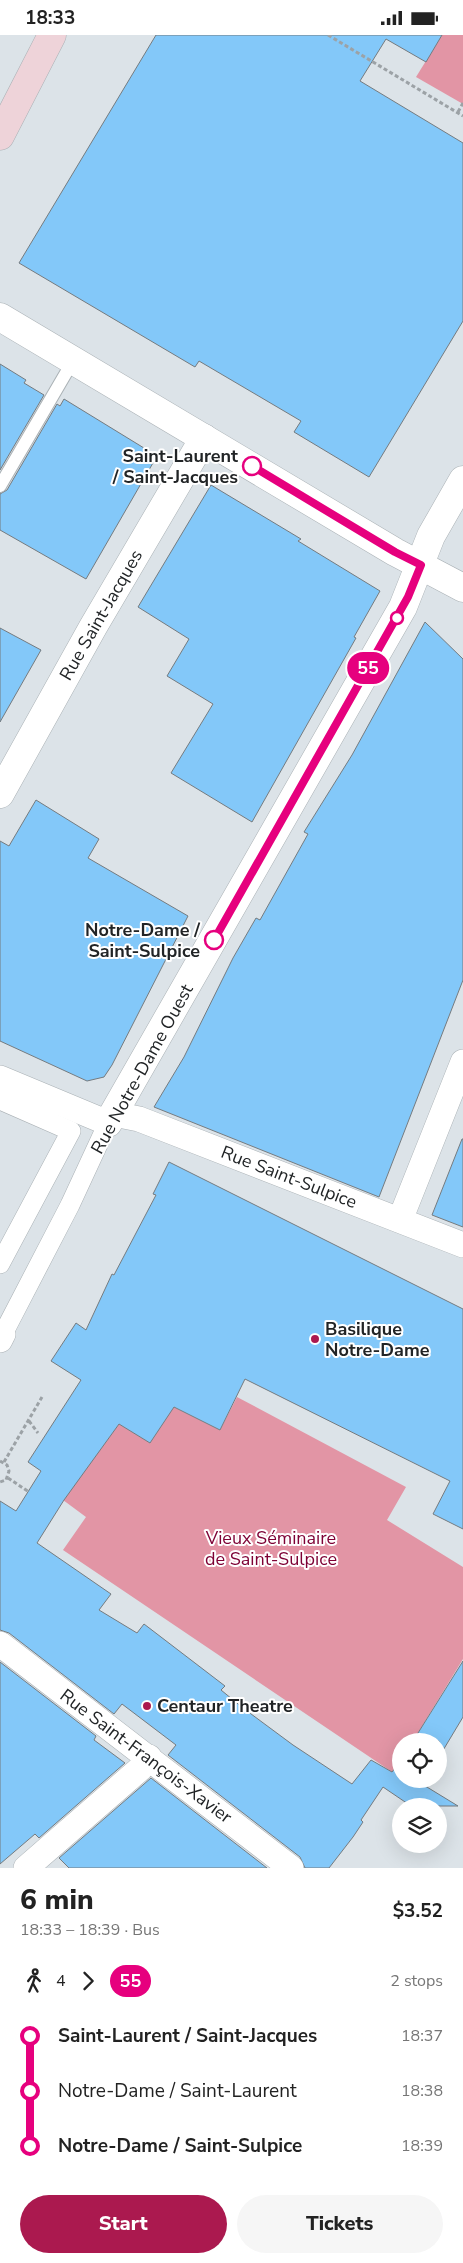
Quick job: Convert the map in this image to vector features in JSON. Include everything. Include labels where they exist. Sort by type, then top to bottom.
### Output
[{"type":"main road","points":[[0,136],[52,35]]},
{"type":"street","points":[[0,317],[395,552],[463,588]]},
{"type":"street","name":"Rue Saint-Jacques","points":[[0,794],[93,627],[204,438]]},
{"type":"street","name":"Rue Notre-Dame Ouest","points":[[1,1336],[70,1205],[111,1119],[403,607],[431,536],[463,480]]},
{"type":"street","points":[[400,1220],[463,1062]]},
{"type":"street","name":"Rue Saint-Sulpice","points":[[0,1078],[111,1119],[139,1119],[463,1245]]},
{"type":"street","points":[[0,1101],[71,1131],[0,1264]]},
{"type":"street","name":"Rue Saint-François-Xavier","points":[[0,1644],[291,1868]]},
{"type":"street","points":[[26,1868],[141,1767],[149,1757]]},
{"type":"lane","points":[[0,485],[73,361]]},
{"type":"path","points":[[328,35],[463,116]]},
{"type":"path","points":[[458,112],[463,103]]},
{"type":"path","points":[[0,1482],[8,1477],[10,1471],[2,1462],[29,1421],[42,1397]]},
{"type":"path","points":[[29,1421],[38,1433]]},
{"type":"path","points":[[8,1477],[29,1492]]},
{"type":"green space","points":[[442,35],[463,35],[463,104],[416,77]]},
{"type":"green space","name":"Vieux Séminaire de Saint-Sulpice","points":[[237,1397],[406,1487],[387,1520],[463,1567],[463,1659],[418,1733],[392,1733],[392,1772],[63,1550],[86,1517],[63,1500],[119,1424],[150,1443],[174,1407],[220,1430]]},
{"type":"building","points":[[156,35],[442,35],[426,62],[386,39],[360,81],[463,143],[463,321],[369,477],[294,432],[301,421],[199,361],[195,367],[19,263]]},
{"type":"building","points":[[0,364],[26,380],[24,383],[44,395],[0,470]]},
{"type":"building","points":[[64,399],[157,456],[86,579],[0,530],[0,494],[7,490],[57,404],[60,406]]},
{"type":"building","points":[[211,485],[301,539],[298,541],[380,591],[354,637],[356,638],[252,822],[171,773],[213,704],[167,676],[189,639],[138,607]]},
{"type":"building","points":[[425,622],[463,659],[463,980],[379,1197],[154,1107],[184,1057],[233,958],[256,918],[260,920],[308,834],[304,832],[352,755]]},
{"type":"building","points":[[0,628],[41,650],[0,722]]},
{"type":"building","points":[[36,800],[99,839],[88,858],[188,916],[112,1065],[104,1077],[87,1081],[0,1041],[0,841],[9,846]]},
{"type":"building","points":[[463,1139],[463,1227],[432,1215]]},
{"type":"building","points":[[169,1162],[463,1309],[463,1529],[433,1514],[450,1481],[245,1379],[220,1430],[174,1407],[150,1443],[119,1424],[64,1500],[37,1543],[111,1594],[99,1610],[137,1633],[144,1624],[225,1686],[221,1690],[243,1708],[293,1745],[352,1784],[371,1760],[392,1772],[392,1788],[429,1788],[445,1798],[399,1798],[383,1787],[361,1820],[363,1822],[353,1837],[329,1868],[305,1868],[300,1857],[168,1755],[176,1745],[122,1704],[114,1714],[9,1633],[0,1630],[0,1501],[16,1511],[41,1471],[28,1462],[81,1380],[51,1361],[76,1323],[86,1330],[112,1274],[114,1275],[156,1195],[153,1194]]},
{"type":"building","points":[[463,1661],[463,1717],[447,1744],[447,1733],[418,1733]]},
{"type":"building","points":[[0,1662],[96,1736],[94,1740],[125,1763],[39,1838],[35,1834],[0,1864]]},
{"type":"building","points":[[151,1778],[267,1868],[69,1868],[59,1858]]},
{"type":"building","points":[[447,1799],[458,1806],[447,1806]]},
{"type":"bus line","name":"55","points":[[214,940],[408,597],[421,565],[395,552],[252,466]]},
{"type":"place","name":"Saint-Laurent / Saint-Jacques","points":[[252,466]]},
{"type":"place","name":"Notre-Dame / Saint-Sulpice","points":[[214,940]]},
{"type":"place","name":"Basilique Notre-Dame","points":[[315,1339]]},
{"type":"place","name":"Centaur Theatre","points":[[147,1706]]}]
